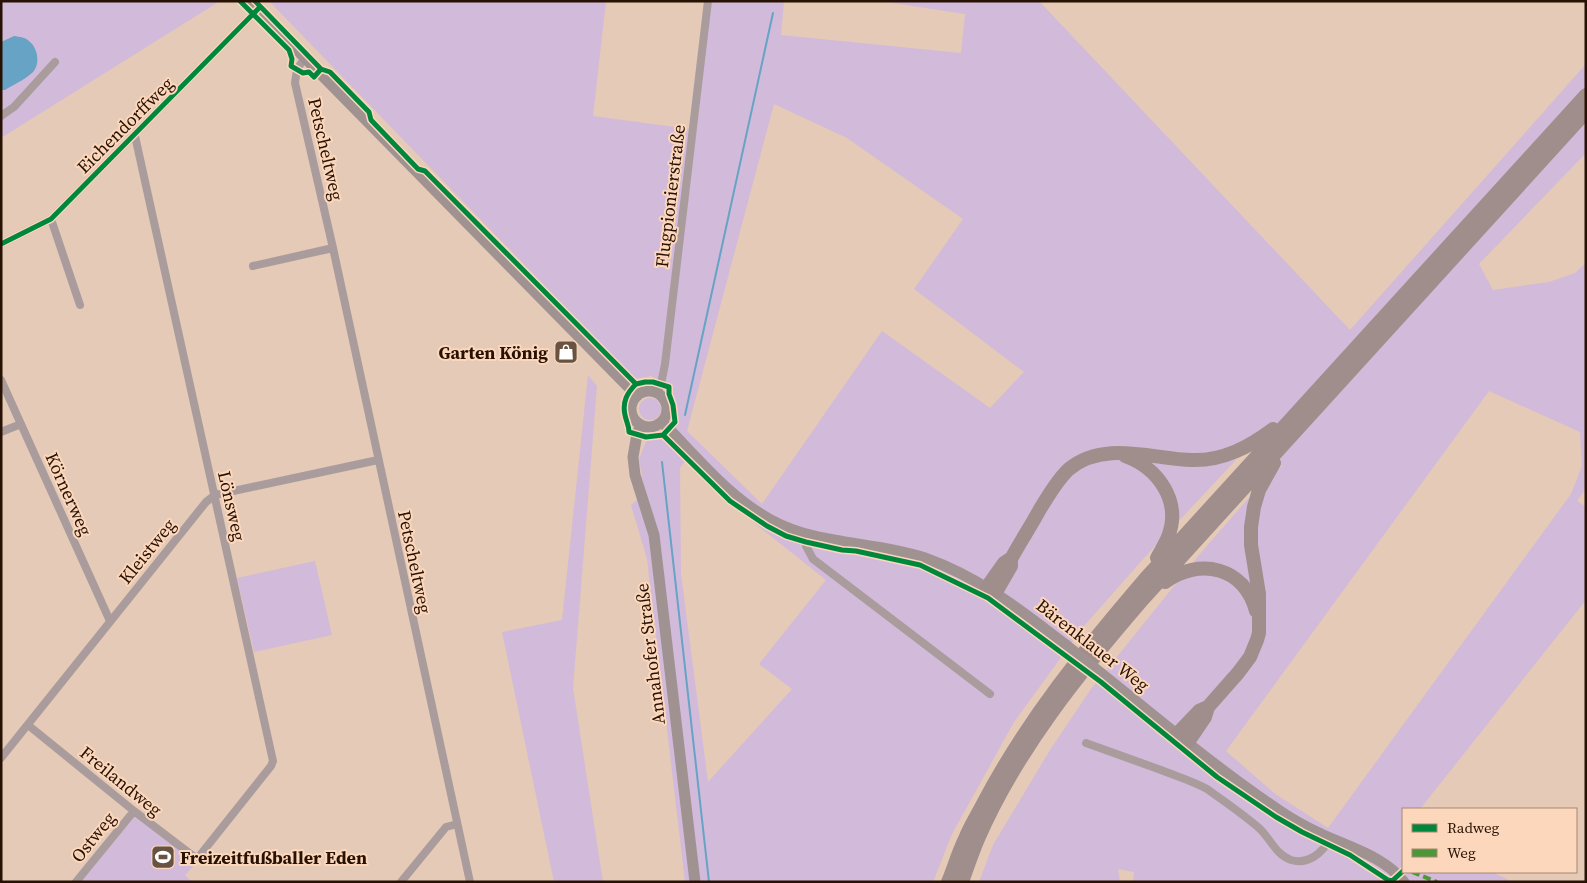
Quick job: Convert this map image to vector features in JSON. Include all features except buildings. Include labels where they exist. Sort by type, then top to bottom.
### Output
[{"type":"highway","points":[[948,882],[965,838],[991,788],[1020,740],[1056,687],[1097,635],[1145,579],[1586,95]]},
{"type":"highway","points":[[962,882],[978,838],[1029,747],[1064,696],[1106,642],[1586,112]]},
{"type":"highway","points":[[991,589],[1004,562],[1011,559],[1056,484],[1069,470],[1081,461],[1097,455],[1131,453],[1192,460],[1228,455],[1258,440],[1296,413]]},
{"type":"highway","points":[[1183,738],[1205,717],[1208,707],[1250,657],[1259,633],[1259,594],[1251,545],[1254,507],[1259,490],[1267,475],[1294,433]]},
{"type":"highway","points":[[1118,454],[1133,459],[1157,476],[1165,488],[1170,502],[1172,516],[1169,535],[1145,579]]},
{"type":"highway","points":[[1144,598],[1169,579],[1184,571],[1201,567],[1219,570],[1233,576],[1247,589],[1255,606],[1259,622]]},
{"type":"street","name":"Flugpionierstraße","points":[[658,394],[665,364],[708,1]]},
{"type":"street","points":[[253,6],[637,396]]},
{"type":"street","name":"Eichendorffweg","points":[[1,244],[52,219],[135,136],[253,6]]},
{"type":"street","name":"Petscheltweg","points":[[305,58],[297,69],[295,83],[333,248],[470,882]]},
{"type":"street","points":[[1,116],[14,107],[55,62]]},
{"type":"street","name":"Lönsweg","points":[[135,136],[274,761],[272,766],[197,859]]},
{"type":"street","points":[[52,219],[80,305]]},
{"type":"street","points":[[253,266],[333,248]]},
{"type":"street","name":"Körnerweg","points":[[1,380],[110,621]]},
{"type":"street","points":[[648,392],[658,394],[664,399],[667,406],[662,422],[652,427],[641,425],[635,420],[632,404],[637,396],[648,392]]},
{"type":"street","name":"Bärenklauer Weg","points":[[662,422],[726,487],[771,521],[808,536],[891,549],[924,558],[991,589],[1066,645],[1234,779],[1281,811],[1330,838],[1379,860],[1399,875],[1404,882]]},
{"type":"street","points":[[1,432],[21,424]]},
{"type":"street","name":"Annahofer Straße","points":[[641,425],[637,434],[633,457],[635,474],[654,535],[695,882]]},
{"type":"street","points":[[215,495],[378,460]]},
{"type":"street","name":"Kleistweg","points":[[1,758],[206,502],[215,495]]},
{"type":"street","points":[[808,536],[806,546],[813,559],[990,694]]},
{"type":"street","name":"Freilandweg","points":[[28,724],[134,811],[197,859]]},
{"type":"street","points":[[1086,743],[1180,777],[1206,789],[1259,828],[1277,850],[1289,859],[1308,860],[1316,856],[1323,850],[1330,838]]},
{"type":"street","name":"Ostweg","points":[[76,882],[134,811]]},
{"type":"street","points":[[401,882],[446,826],[457,824]]},
{"type":"shaded area","points":[[1,1],[220,1],[1,138],[1,90],[5,90],[14,36],[1,42]]},
{"type":"shaded area","points":[[269,1],[606,1],[593,116],[697,130],[710,1],[784,1],[781,35],[961,53],[965,14],[880,1],[1039,1],[1350,330],[1586,64],[1586,153],[1479,264],[1493,290],[1549,282],[1575,273],[1586,263],[1586,488],[1577,501],[1586,507],[1586,600],[1421,808],[1402,808],[1402,873],[1494,873],[1513,882],[1133,882],[1134,872],[1118,869],[1120,882],[979,882],[993,845],[1050,750],[1091,689],[1199,555],[1246,501],[1282,466],[1251,437],[1233,463],[1083,627],[1014,722],[952,834],[933,882],[685,882],[647,559],[631,505],[645,493],[639,459],[647,439],[663,439],[678,421],[676,404],[671,388],[651,376],[635,379]],"holes":[[[774,104],[847,138],[963,219],[914,289],[1024,372],[990,408],[882,331],[762,504],[687,431]],[[1489,391],[1580,432],[1582,466],[1571,494],[1328,828],[1274,793],[1226,751]],[[686,460],[732,505],[826,580],[759,664],[792,689],[708,782],[681,574],[680,468]]]},
{"type":"shaded area","points":[[588,375],[597,386],[573,688],[603,882],[554,882],[502,632],[562,620]]},
{"type":"shaded area","points":[[650,398],[660,405],[661,409],[654,419],[650,420],[640,413],[639,409],[646,399]]},
{"type":"shaded area","points":[[315,561],[332,635],[254,652],[237,578]]},
{"type":"shaded area","points":[[136,815],[196,863],[185,875],[192,882],[81,882]]},
{"type":"water","points":[[14,36],[22,37],[32,44],[36,52],[37,66],[26,78],[5,90],[1,90],[1,42]]},
{"type":"waterway","points":[[685,415],[773,13]]},
{"type":"waterway","points":[[662,462],[709,882]]},
{"type":"marked path","points":[[1414,873],[1437,882]]},
{"type":"cycle path","points":[[240,1],[289,50],[292,59],[291,66],[303,73],[309,72],[314,77],[321,69]]},
{"type":"cycle path","points":[[255,1],[321,69],[330,72],[369,112],[371,120],[418,169],[425,171],[636,384]]},
{"type":"cycle path","points":[[1,244],[51,219],[260,7]]},
{"type":"cycle path","points":[[645,382],[653,382],[669,387],[675,422],[663,435],[646,437],[629,432],[624,410],[626,398],[636,384],[645,382]]},
{"type":"cycle path","points":[[663,435],[730,501],[767,526],[786,536],[806,542],[920,565],[988,598],[1101,682],[1217,777],[1276,817],[1350,855],[1388,880],[1392,881],[1402,872]]},
{"type":"place","name":"Garten König","points":[[566,352]]},
{"type":"place","name":"Freizeitfußballer Eden","points":[[163,857]]}]
